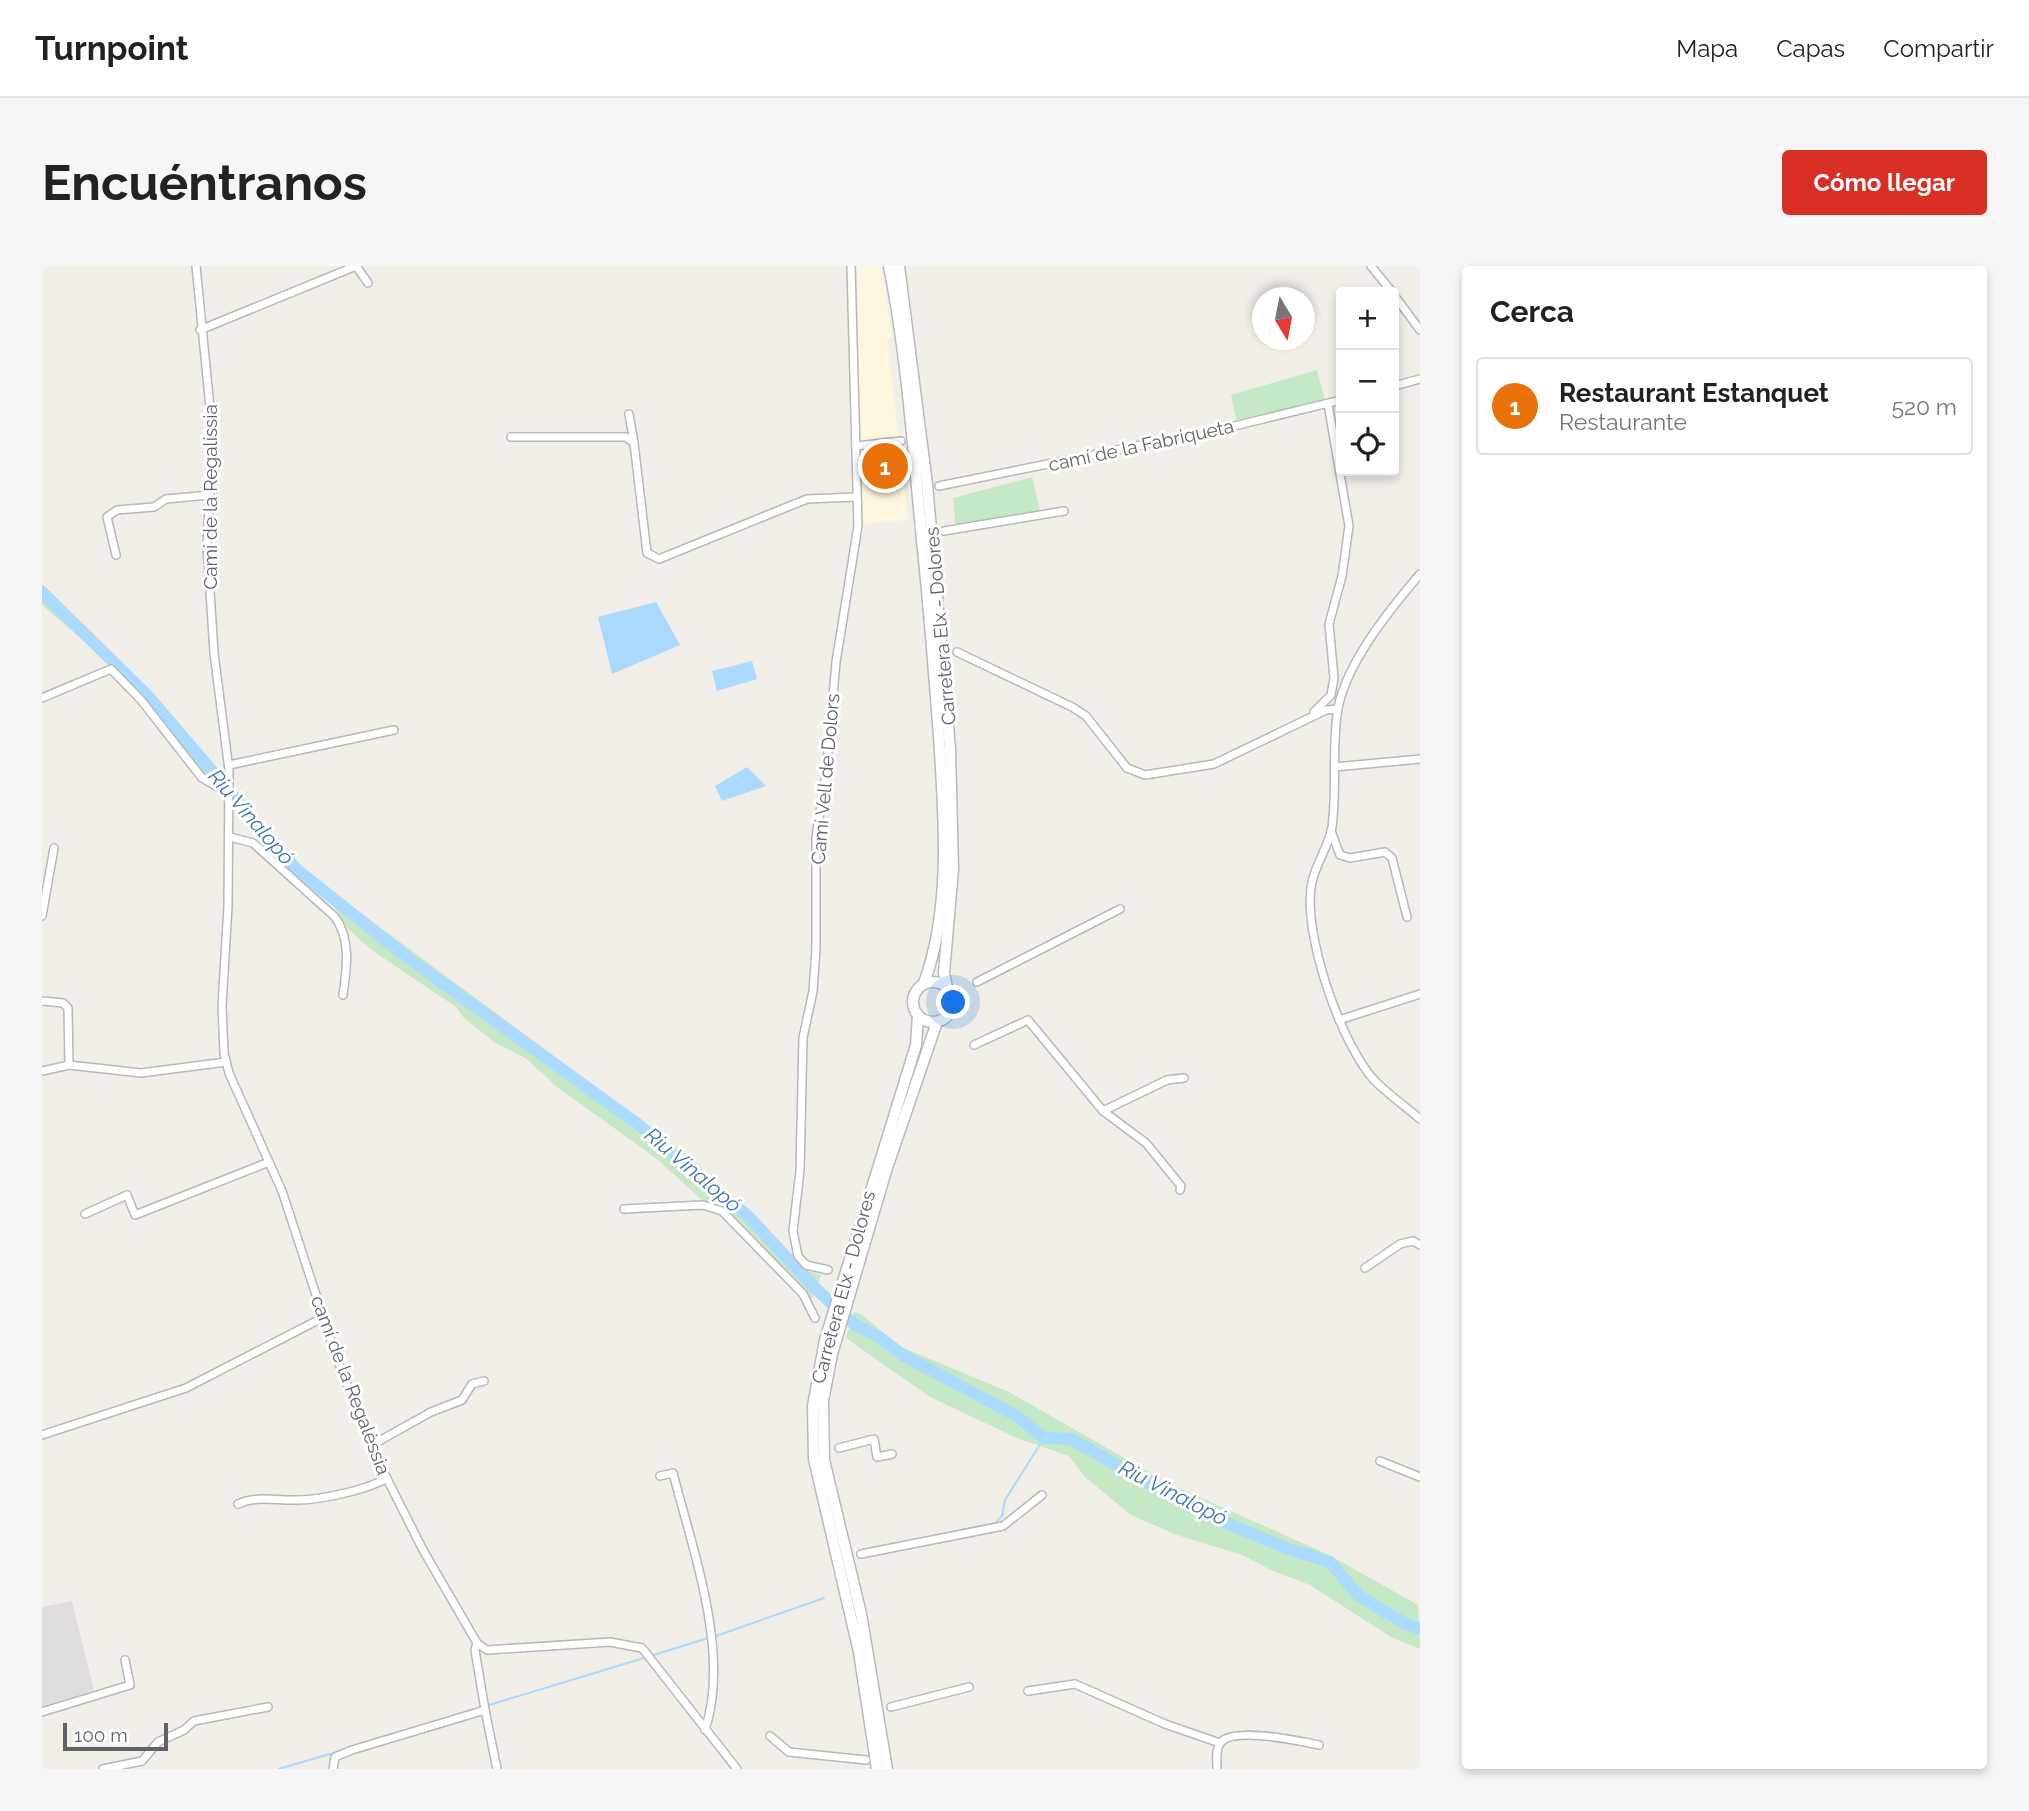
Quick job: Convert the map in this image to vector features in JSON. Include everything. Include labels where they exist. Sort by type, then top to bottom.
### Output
[{"type":"main road","name":"Carretera Elx - Dolores","points":[[889,266],[927,581],[943,796],[940,905],[933,961],[924,984]]},
{"type":"main road","name":"Carretera Elx - Dolores","points":[[899,266],[927,484],[950,748],[953,823],[943,974],[947,987]]},
{"type":"main road","points":[[933,982],[947,987],[953,1005],[948,1015],[937,1022],[918,1016],[914,997],[924,984],[933,982]]},
{"type":"main road","name":"Carretera Elx - Dolores","points":[[877,1769],[856,1642],[814,1459],[813,1406],[916,1045],[918,1016]]},
{"type":"main road","name":"Carretera Elx - Dolores","points":[[848,1282],[937,1022]]},
{"type":"main road","name":"Carretera Elx - Dolores","points":[[830,1341],[823,1401],[824,1460],[861,1614],[887,1769]]},
{"type":"street","name":"Camí de la Regalíssia","points":[[196,266],[200,330],[213,438],[207,544],[214,653],[229,768],[230,797]]},
{"type":"street","points":[[200,330],[356,266],[368,283]]},
{"type":"street","name":"Camí Vell de Dolors","points":[[828,1270],[806,1265],[793,1245],[793,1231],[800,1171],[803,1038],[813,991],[816,949],[816,837],[826,774],[836,662],[858,526],[851,266]]},
{"type":"street","points":[[1371,266],[1388,287]]},
{"type":"street","points":[[1399,302],[1420,330]]},
{"type":"street","points":[[1399,385],[1420,379]]},
{"type":"street","name":"camí de la Fabriqueta","points":[[939,486],[1336,402]]},
{"type":"street","points":[[1300,723],[1331,695],[1334,678],[1329,624],[1342,576],[1349,526],[1328,404]]},
{"type":"street","points":[[629,414],[647,553],[659,559],[807,499],[856,497]]},
{"type":"street","points":[[511,437],[626,437],[634,443]]},
{"type":"street","points":[[856,446],[901,441]]},
{"type":"street","points":[[116,555],[107,517],[117,510],[154,507],[166,499],[209,495]]},
{"type":"street","points":[[944,531],[1064,511]]},
{"type":"street","points":[[1420,574],[1364,649],[1347,682],[1338,709],[1331,830],[1312,882],[1310,909],[1326,987],[1339,1020],[1374,1080],[1420,1119]]},
{"type":"street","points":[[957,652],[1079,712],[1128,768],[1145,775],[1214,764],[1326,710],[1338,709]]},
{"type":"street","points":[[42,698],[111,669],[141,700],[202,778],[230,797]]},
{"type":"street","points":[[229,768],[394,730]]},
{"type":"street","points":[[1335,767],[1420,759]]},
{"type":"street","name":"camí de la Regalèssia","points":[[230,797],[221,1032],[226,1062],[269,1162],[372,1445],[423,1550],[477,1643]]},
{"type":"street","points":[[1331,830],[1340,855],[1350,858],[1385,852],[1392,858],[1407,916]]},
{"type":"street","points":[[230,837],[253,843],[335,917],[344,930],[347,970],[343,995]]},
{"type":"street","points":[[42,916],[54,848]]},
{"type":"street","points":[[977,982],[1120,909]]},
{"type":"street","points":[[1339,1020],[1420,994]]},
{"type":"street","points":[[42,1001],[63,1003],[68,1008],[69,1065]]},
{"type":"street","points":[[974,1045],[1028,1020],[1103,1111],[1146,1143],[1181,1186],[1180,1190]]},
{"type":"street","points":[[42,1071],[69,1065],[141,1073],[226,1062]]},
{"type":"street","points":[[1103,1111],[1167,1080],[1184,1078]]},
{"type":"street","points":[[85,1214],[127,1195],[135,1215],[269,1162]]},
{"type":"street","points":[[624,1209],[703,1205],[722,1211],[803,1294],[815,1318]]},
{"type":"street","points":[[1365,1268],[1400,1244],[1413,1241],[1420,1245]]},
{"type":"street","points":[[42,1435],[186,1388],[324,1317]]},
{"type":"street","points":[[372,1445],[431,1412],[462,1400],[472,1384],[485,1381]]},
{"type":"street","points":[[839,1448],[874,1439],[877,1457],[892,1454]]},
{"type":"street","points":[[1380,1461],[1420,1477]]},
{"type":"street","points":[[660,1476],[673,1473],[710,1636],[714,1675],[710,1714],[705,1730]]},
{"type":"street","points":[[238,1504],[251,1498],[299,1500],[372,1486],[387,1478]]},
{"type":"street","points":[[861,1554],[1003,1527],[1042,1495]]},
{"type":"street","points":[[497,1769],[475,1650],[477,1643],[487,1650],[610,1642],[631,1644],[652,1657],[737,1769]]},
{"type":"street","points":[[42,1712],[130,1685],[125,1660]]},
{"type":"street","points":[[1028,1691],[1075,1684],[1165,1724],[1220,1743]]},
{"type":"street","points":[[891,1707],[970,1687]]},
{"type":"street","points":[[103,1769],[142,1761],[158,1742],[184,1730],[194,1721],[268,1707]]},
{"type":"street","points":[[333,1769],[335,1756],[485,1710]]},
{"type":"street","points":[[771,1736],[789,1752],[866,1760]]},
{"type":"street","points":[[1217,1769],[1216,1755],[1220,1743],[1228,1738],[1280,1736],[1319,1745]]},
{"type":"shaded area","points":[[857,266],[882,266],[892,338],[887,340],[908,520],[864,524],[860,495]]},
{"type":"shaded area","points":[[72,1601],[94,1690],[42,1709],[42,1607]]},
{"type":"green space","points":[[1317,370],[1325,400],[1236,420],[1231,395]]},
{"type":"green space","points":[[1032,477],[1040,510],[956,529],[953,498]]},
{"type":"green space","points":[[42,584],[128,668],[219,771],[222,785],[203,774],[112,665],[42,605]]},
{"type":"green space","points":[[238,794],[297,862],[323,885],[689,1156],[805,1270],[821,1275],[812,1299],[737,1219],[716,1202],[702,1200],[657,1159],[557,1087],[527,1059],[494,1042],[463,1017],[456,1007],[373,951],[348,929],[332,903],[289,869],[241,814],[237,809]]},
{"type":"green space","points":[[854,1312],[861,1314],[899,1346],[1009,1392],[1168,1483],[1329,1555],[1418,1605],[1420,1649],[1391,1637],[1310,1585],[1242,1555],[1177,1535],[1131,1515],[1085,1477],[1069,1456],[1017,1438],[930,1397],[846,1338]]},
{"type":"water","points":[[656,602],[680,645],[612,674],[598,617]]},
{"type":"water","points":[[752,661],[757,679],[717,691],[712,671]]},
{"type":"water","points":[[747,767],[766,786],[722,801],[715,786]]},
{"type":"waterway","name":"Riu Vinalopó","points":[[42,592],[147,695],[296,869],[408,958],[639,1125],[748,1216],[815,1288],[854,1324],[879,1337],[904,1356],[1017,1416],[1044,1438],[1071,1439],[1194,1509],[1288,1549],[1330,1562],[1359,1596],[1402,1622],[1420,1629]]},
{"type":"waterway","points":[[932,1536],[995,1523],[1002,1516],[1005,1500],[1044,1438]]},
{"type":"waterway","points":[[713,1637],[824,1598]]},
{"type":"waterway","points":[[654,1655],[708,1638]]},
{"type":"waterway","points":[[489,1705],[644,1658]]},
{"type":"waterway","points":[[279,1769],[343,1750]]},
{"type":"place","name":"Restaurant Estanquet","points":[[885,466]]}]
